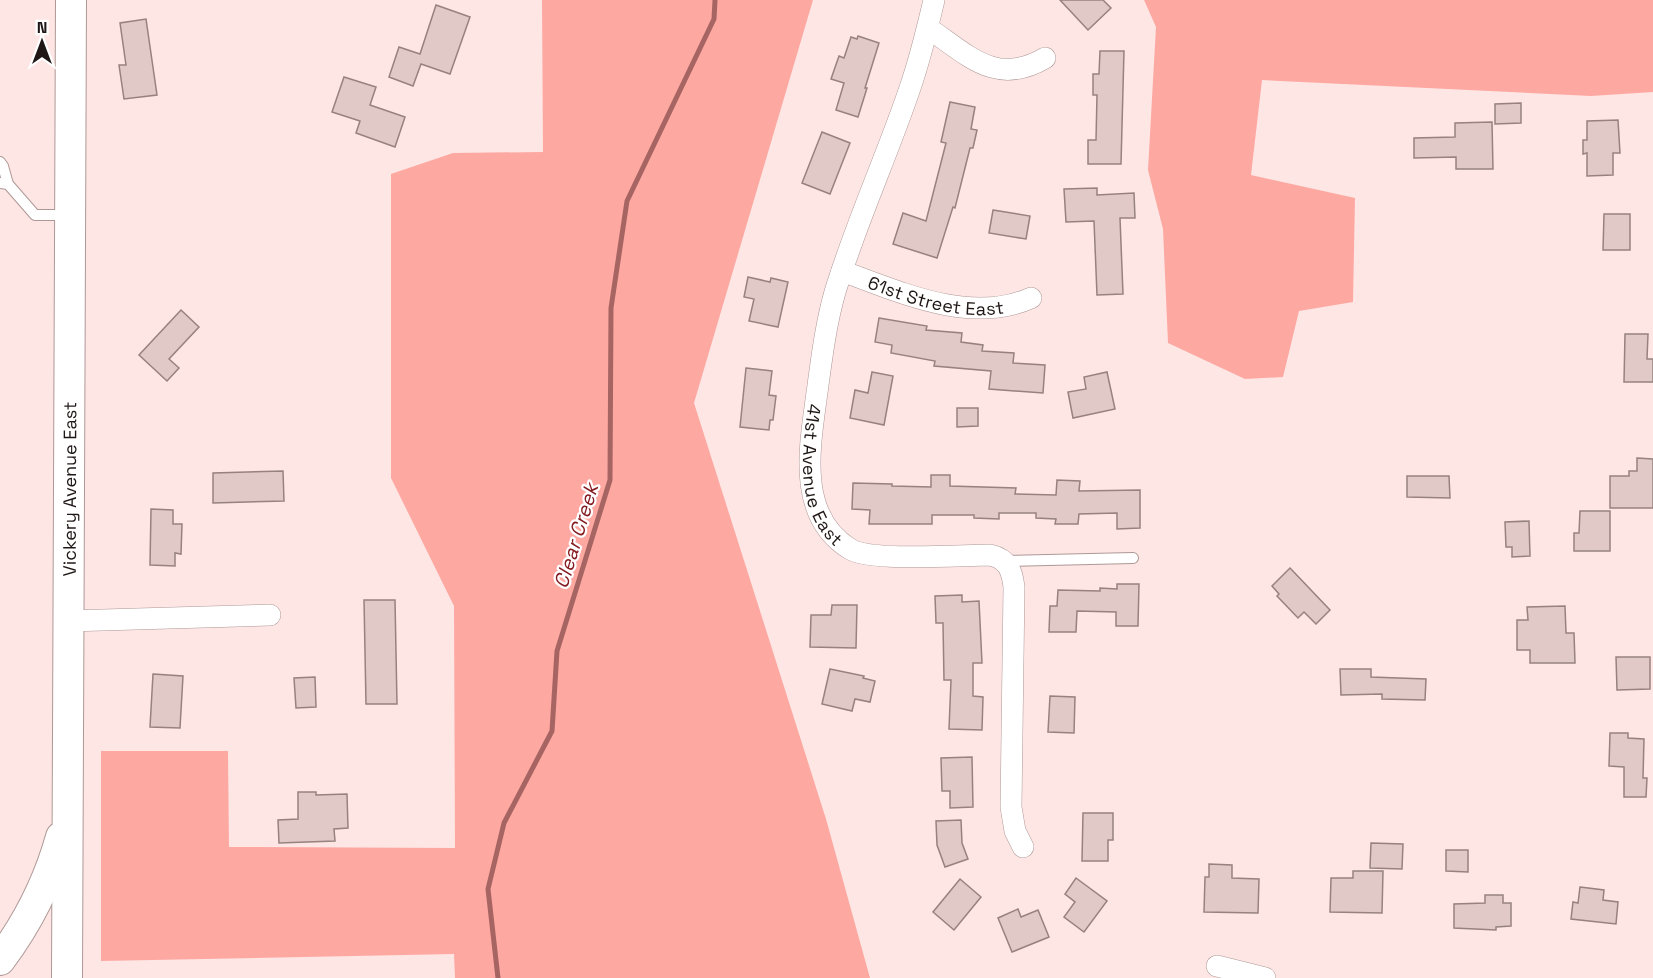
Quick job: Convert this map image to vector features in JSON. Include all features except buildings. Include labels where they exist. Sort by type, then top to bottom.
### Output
[{"type":"street","name":"Vickery Avenue East","points":[[67,978],[72,0]]},
{"type":"street","name":"41st Avenue East","points":[[934,0],[911,87],[842,271],[829,321],[810,450],[811,487],[815,504],[823,520],[840,541],[859,554],[885,556],[990,555],[1005,561]]},
{"type":"street","points":[[928,28],[987,67],[1001,71],[1031,66],[1045,58]]},
{"type":"street","name":"61st Street East","points":[[842,271],[923,299],[957,306],[976,308],[1009,306],[1031,298]]},
{"type":"street","points":[[1005,561],[1010,568],[1014,588],[1011,807],[1015,831],[1023,846]]},
{"type":"street","points":[[68,621],[270,615]]},
{"type":"street","points":[[0,960],[21,930],[49,869],[63,830],[68,798]]},
{"type":"street","points":[[1216,966],[1265,978]]},
{"type":"lane","points":[[0,162],[3,166],[4,183],[34,215],[70,215]]},
{"type":"lane","points":[[1005,561],[1133,558]]},
{"type":"shaded area","points":[[542,0],[813,0],[694,403],[826,819],[870,978],[455,978],[454,954],[101,961],[101,751],[228,751],[229,847],[455,848],[454,606],[391,478],[391,174],[453,153],[543,152]]},
{"type":"shaded area","points":[[1144,0],[1653,0],[1653,92],[1591,96],[1262,80],[1251,175],[1355,198],[1353,302],[1299,311],[1283,377],[1245,379],[1168,343],[1163,229],[1148,170],[1156,27]]},
{"type":"waterway","name":"Clear Creek","points":[[498,978],[488,889],[504,823],[552,731],[557,651],[610,480],[611,308],[627,201],[714,19],[715,0]]}]
